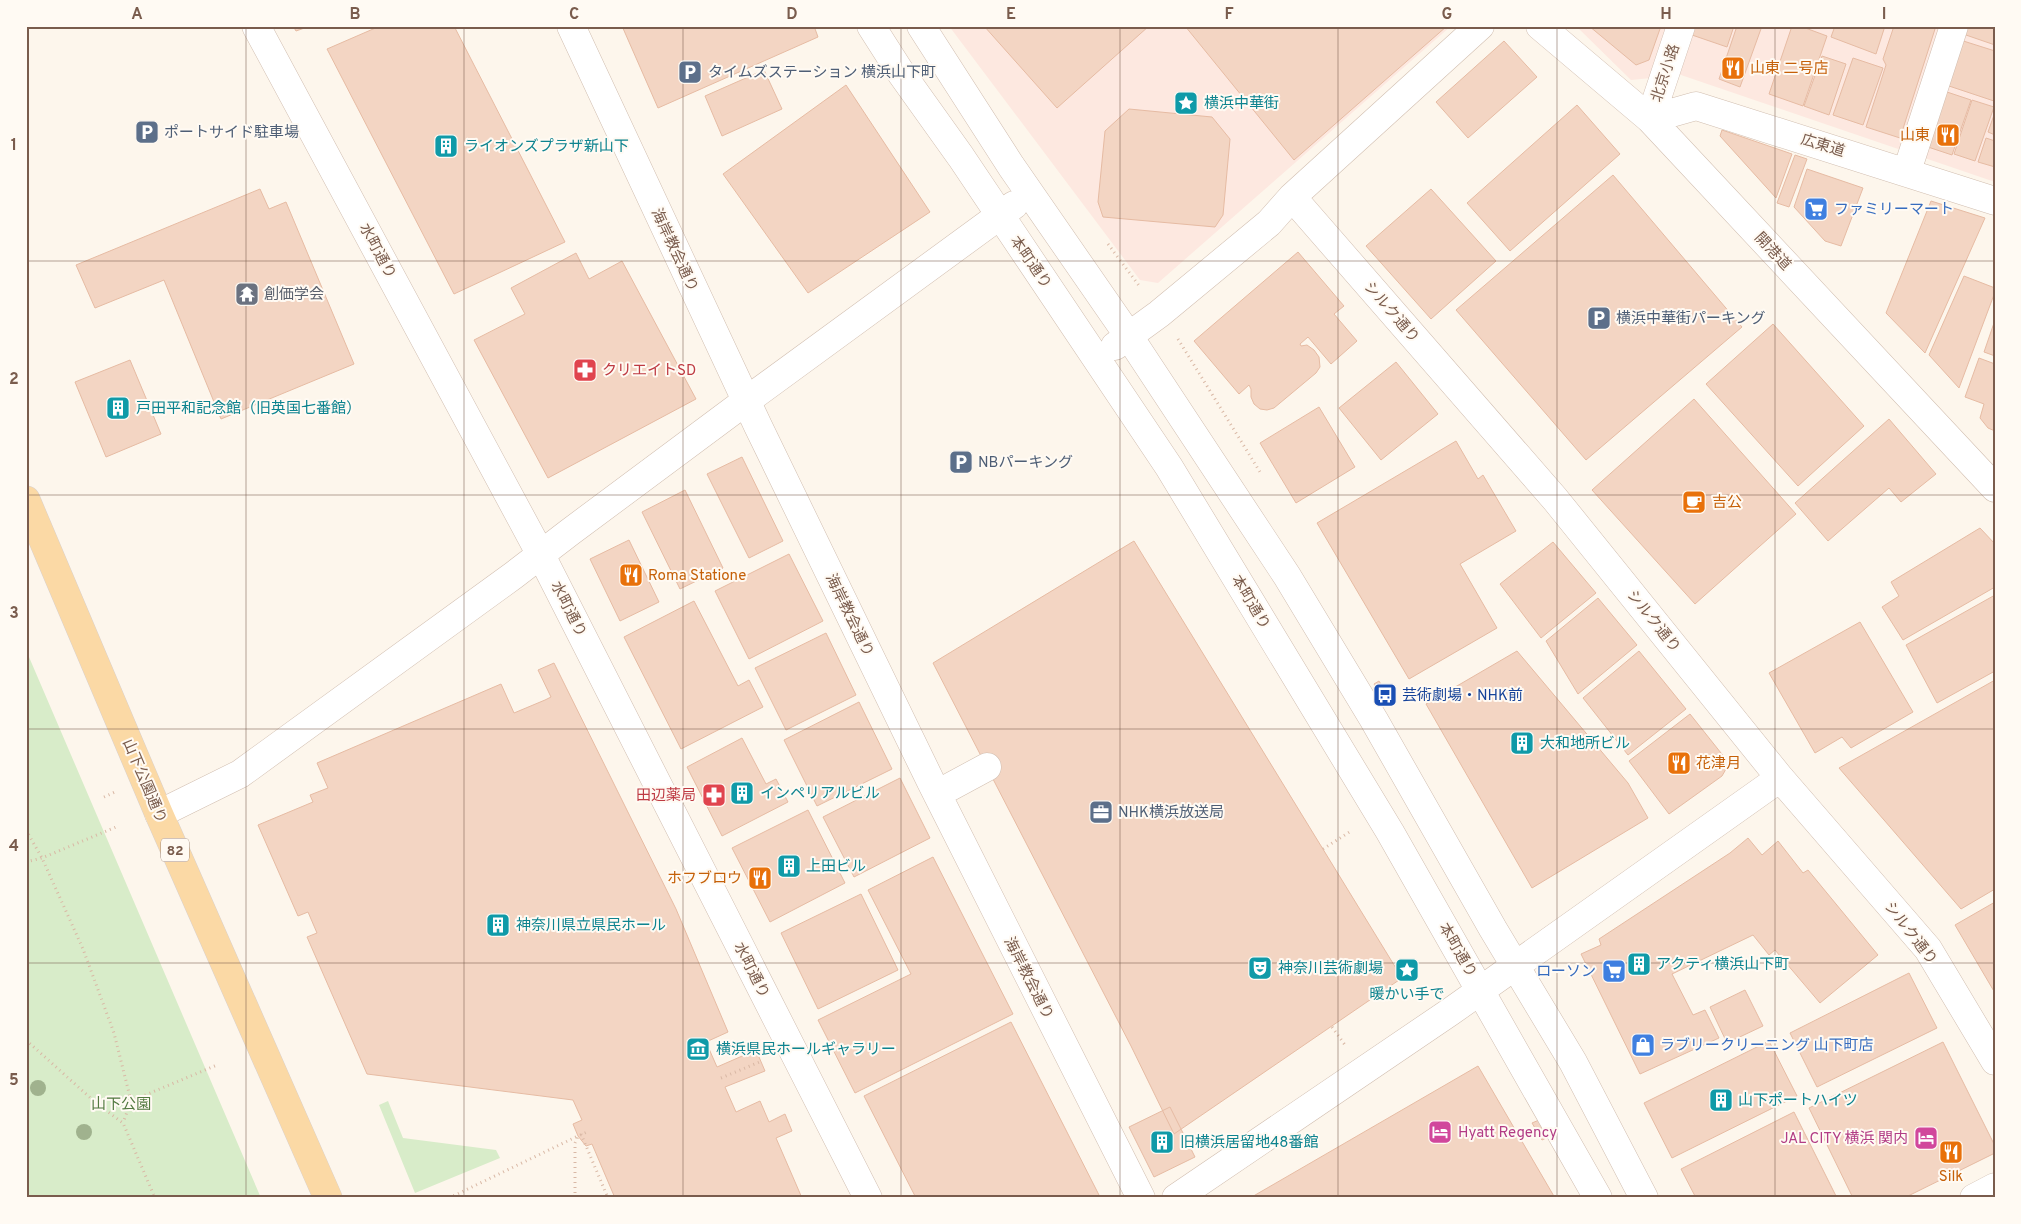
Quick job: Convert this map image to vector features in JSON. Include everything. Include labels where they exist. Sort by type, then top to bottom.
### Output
[{"type":"main road","name":"山下公園通り","points":[[26,500],[160,814],[328,1198]]},
{"type":"street","name":"水町通り","points":[[256,26],[541,554],[868,1198]]},
{"type":"street","name":"海岸教会通り","points":[[571,26],[746,401],[937,794],[1141,1198]]},
{"type":"street","name":"本町通り","points":[[871,26],[901,73],[961,157],[999,216],[1099,360],[1169,467],[1289,663],[1481,990],[1598,1198]]},
{"type":"street","points":[[921,26],[1030,194],[1128,335],[1287,576],[1374,720],[1573,1062],[1644,1198]]},
{"type":"street","points":[[1099,360],[1128,335],[1159,314],[1269,224],[1292,196],[1480,26]]},
{"type":"street","name":"開港道","points":[[1540,26],[1650,119],[1995,488]]},
{"type":"street","name":"北京小路","points":[[1650,119],[1681,26]]},
{"type":"street","points":[[1907,172],[1954,26]]},
{"type":"street","name":"広東道","points":[[1650,119],[1696,106],[1995,200]]},
{"type":"street","points":[[160,814],[240,774],[1030,194]]},
{"type":"street","name":"シルク通り","points":[[1292,196],[1555,499],[1780,778],[1928,949],[1995,1060]]},
{"type":"street","points":[[937,794],[987,767]]},
{"type":"street","points":[[1176,1198],[1481,990],[1780,778]]},
{"type":"street","points":[[1974,1198],[1995,1187]]},
{"type":"path","points":[[26,862],[42,858],[116,826]]},
{"type":"path","points":[[26,830],[42,858],[83,949],[114,1033],[132,1101],[123,1123]]},
{"type":"path","points":[[1323,849],[1351,831]]},
{"type":"path","points":[[1332,1027],[1347,1048]]},
{"type":"path","points":[[26,1040],[95,1102],[123,1123],[155,1198]]},
{"type":"path","points":[[721,1078],[768,1059]]},
{"type":"path","points":[[132,1101],[217,1065]]},
{"type":"path","points":[[449,1198],[587,1132]]},
{"type":"path","points":[[575,1198],[575,1143],[580,1135]]},
{"type":"path","points":[[580,1135],[608,1198]]},
{"type":"shaded area","name":"横浜中華街","points":[[949,26],[1451,26],[1158,283],[1140,280]]},
{"type":"shaded area","points":[[1576,26],[1995,26],[1995,182],[1681,75],[1631,80]]},
{"type":"green space","name":"山下公園","points":[[26,650],[261,1198],[26,1198]]},
{"type":"green space","points":[[388,1101],[403,1138],[496,1150],[500,1158],[415,1193],[379,1105]]},
{"type":"building","points":[[293,26],[310,26],[296,31]]},
{"type":"building","name":"ライオンズプラザ新山下","points":[[380,26],[454,26],[565,242],[454,294],[327,49]]},
{"type":"building","name":"タイムズステーション 横浜山下町","points":[[622,26],[814,26],[818,37],[658,108]]},
{"type":"building","points":[[984,26],[1149,26],[1057,108]]},
{"type":"building","points":[[1185,26],[1447,26],[1294,160]]},
{"type":"building","points":[[1589,26],[1661,26],[1649,60],[1636,65]]},
{"type":"building","points":[[1695,26],[1734,26],[1727,47],[1692,35]]},
{"type":"building","points":[[1737,26],[1762,26],[1740,87],[1719,79]]},
{"type":"building","points":[[1792,26],[1800,26],[1827,36],[1803,106],[1769,94]]},
{"type":"building","points":[[1835,26],[1885,26],[1876,54],[1831,37]]},
{"type":"building","points":[[1894,26],[1928,26],[1935,29],[1900,138],[1866,127],[1886,65],[1883,59]]},
{"type":"building","points":[[1966,26],[1995,26],[1995,45],[1963,34]]},
{"type":"building","points":[[1957,39],[1995,51],[1994,101],[1943,84]]},
{"type":"building","points":[[1504,41],[1537,77],[1468,138],[1436,102]]},
{"type":"building","points":[[1822,56],[1846,64],[1829,115],[1804,106]]},
{"type":"building","points":[[1853,58],[1883,68],[1863,125],[1833,115]]},
{"type":"building","points":[[764,70],[782,109],[722,136],[705,96]]},
{"type":"building","points":[[846,85],[930,212],[808,293],[723,174]]},
{"type":"building","points":[[1944,91],[1971,100],[1952,155],[1925,146]]},
{"type":"building","points":[[1972,100],[1994,107],[1975,161],[1954,154]]},
{"type":"building","points":[[1577,105],[1620,154],[1510,251],[1467,203]]},
{"type":"building","points":[[1129,109],[1212,117],[1230,139],[1223,215],[1215,227],[1103,217],[1098,202],[1105,131]]},
{"type":"building","points":[[1995,112],[1995,135],[1988,132]]},
{"type":"building","points":[[1722,130],[1792,154],[1776,198],[1720,136]]},
{"type":"building","points":[[1986,138],[1995,141],[1995,167],[1978,162]]},
{"type":"building","points":[[1795,155],[1807,159],[1789,207],[1777,203]]},
{"type":"building","points":[[1807,169],[1863,188],[1841,246],[1825,241],[1794,207]]},
{"type":"building","name":"横浜中華街パーキング","points":[[1613,175],[1742,327],[1586,460],[1456,310]]},
{"type":"building","name":"創価学会","points":[[260,189],[269,209],[286,202],[354,364],[221,419],[164,280],[95,308],[76,265]]},
{"type":"building","points":[[1431,189],[1496,261],[1431,319],[1366,246]]},
{"type":"building","points":[[1931,201],[1985,218],[1925,353],[1886,313]]},
{"type":"building","points":[[1298,252],[1344,306],[1334,314],[1357,341],[1331,364],[1308,337],[1300,344],[1301,346],[1307,345],[1319,357],[1320,367],[1316,373],[1274,408],[1260,409],[1254,404],[1249,385],[1239,394],[1194,341]]},
{"type":"building","points":[[576,253],[589,279],[622,261],[696,399],[548,478],[474,340],[525,314],[511,288]]},
{"type":"building","points":[[1964,276],[1995,288],[1995,292],[1959,388],[1929,355]]},
{"type":"building","points":[[1995,320],[1995,356],[1984,352]]},
{"type":"building","points":[[1773,324],[1864,426],[1798,486],[1706,384]]},
{"type":"building","points":[[1979,358],[1995,364],[1995,431],[1988,428],[1980,418],[1984,404],[1965,397]]},
{"type":"building","name":"戸田平和記念館（旧英国七番館）","points":[[130,360],[161,434],[106,457],[75,382]]},
{"type":"building","points":[[1396,362],[1438,414],[1381,460],[1339,408]]},
{"type":"building","points":[[1694,399],[1796,514],[1695,604],[1592,490]]},
{"type":"building","points":[[1319,407],[1355,467],[1296,503],[1260,443]]},
{"type":"building","points":[[1889,419],[1936,474],[1901,502],[1889,488],[1828,541],[1795,503]]},
{"type":"building","points":[[1456,441],[1478,479],[1483,475],[1516,531],[1460,564],[1497,628],[1409,679],[1317,523]]},
{"type":"building","points":[[742,457],[783,541],[749,558],[707,474]]},
{"type":"building","points":[[685,490],[723,568],[680,589],[642,512]]},
{"type":"building","points":[[1980,528],[1995,544],[1995,587],[1903,640],[1882,607],[1899,596],[1891,582]]},
{"type":"building","points":[[629,540],[659,602],[620,621],[590,559]]},
{"type":"building","points":[[1134,541],[1402,978],[1174,1134],[1131,1046],[933,663]]},
{"type":"building","points":[[1553,542],[1596,593],[1541,638],[1500,584]]},
{"type":"building","points":[[789,554],[823,621],[749,659],[715,591]]},
{"type":"building","points":[[1995,595],[1995,671],[1937,703],[1906,645]]},
{"type":"building","points":[[1598,598],[1637,645],[1578,694],[1546,641]]},
{"type":"building","points":[[694,601],[738,686],[749,680],[763,707],[681,749],[624,637]]},
{"type":"building","points":[[1860,622],[1913,712],[1851,748],[1842,737],[1815,753],[1769,673]]},
{"type":"building","points":[[826,633],[856,695],[786,730],[755,668]]},
{"type":"building","name":"大和地所ビル","points":[[1517,651],[1628,783],[1648,818],[1532,888],[1426,704]]},
{"type":"building","points":[[1639,651],[1686,709],[1628,755],[1583,698]]},
{"type":"building","name":"神奈川県立県民ホール","points":[[554,663],[676,909],[728,1032],[706,1042],[717,1067],[756,1050],[765,1071],[725,1087],[736,1112],[760,1101],[769,1122],[785,1114],[792,1131],[776,1138],[802,1198],[615,1198],[592,1144],[586,1146],[578,1136],[573,1124],[582,1120],[573,1100],[367,1074],[307,937],[317,933],[308,912],[298,916],[258,825],[313,802],[310,795],[328,788],[317,763],[501,684],[514,713],[551,697],[538,670]]},
{"type":"building","points":[[1995,680],[1995,889],[1961,909],[1839,768]]},
{"type":"building","points":[[1379,681],[1389,698],[1384,701],[1374,684]]},
{"type":"building","points":[[859,702],[892,769],[817,806],[784,740]]},
{"type":"building","points":[[1690,714],[1725,758],[1726,769],[1722,776],[1669,814],[1629,761]]},
{"type":"building","name":"インペリアルビル","points":[[742,738],[766,784],[776,779],[788,802],[722,836],[687,767]]},
{"type":"building","points":[[900,778],[930,838],[854,877],[823,817]]},
{"type":"building","name":"上田ビル","points":[[808,810],[845,883],[770,922],[732,848]]},
{"type":"building","name":"アクティ横浜山下町","points":[[1748,838],[1762,855],[1778,841],[1803,873],[1808,870],[1878,955],[1820,1003],[1775,950],[1769,955],[1753,935],[1672,974],[1693,1015],[1705,1010],[1719,1038],[1640,1074],[1581,954],[1601,945],[1599,939],[1730,853]]},
{"type":"building","points":[[933,857],[1013,1014],[855,1093],[818,1020],[911,974],[868,890]]},
{"type":"building","points":[[861,894],[898,970],[818,1009],[781,933]]},
{"type":"building","points":[[1995,902],[1995,993],[1955,925]]},
{"type":"building","points":[[1909,973],[1937,1028],[1817,1087],[1790,1033]]},
{"type":"building","points":[[1745,990],[1763,1026],[1727,1043],[1710,1007]]},
{"type":"building","points":[[1011,1022],[1099,1195],[1094,1198],[916,1198],[864,1096]]},
{"type":"building","name":"山下ポートハイツ","points":[[1769,1041],[1797,1096],[1672,1158],[1644,1103]]},
{"type":"building","points":[[1943,1042],[1995,1146],[1995,1153],[1904,1198],[1853,1198],[1809,1108]]},
{"type":"building","name":"Hyatt Regency","points":[[1478,1066],[1555,1198],[1250,1198]]},
{"type":"building","name":"旧横浜居留地48番館","points":[[1170,1107],[1195,1157],[1154,1177],[1129,1127]]},
{"type":"building","points":[[1794,1112],[1837,1198],[1696,1198],[1681,1169]]},
{"type":"building","points":[[1539,1120],[1548,1137],[1542,1140],[1532,1123]]},
{"type":"place","name":"山東 二号店","points":[[1733,68]]},
{"type":"place","name":"タイムズステーション 横浜山下町","points":[[690,72]]},
{"type":"place","name":"横浜中華街","points":[[1186,103]]},
{"type":"place","name":"ポートサイド駐車場","points":[[147,132]]},
{"type":"place","name":"山東","points":[[1948,135]]},
{"type":"place","name":"ライオンズプラザ新山下","points":[[446,146]]},
{"type":"place","name":"ファミリーマート","points":[[1816,209]]},
{"type":"place","name":"創価学会","points":[[247,294]]},
{"type":"place","name":"横浜中華街パーキング","points":[[1599,318]]},
{"type":"place","name":"クリエイトSD","points":[[585,370]]},
{"type":"place","name":"戸田平和記念館（旧英国七番館）","points":[[118,408]]},
{"type":"place","name":"NBパーキング","points":[[961,462]]},
{"type":"place","name":"吉公","points":[[1694,502]]},
{"type":"place","name":"Roma Statione","points":[[631,575]]},
{"type":"place","name":"芸術劇場・NHK前","points":[[1385,695]]},
{"type":"place","name":"大和地所ビル","points":[[1522,743]]},
{"type":"place","name":"花津月","points":[[1679,763]]},
{"type":"place","name":"インペリアルビル","points":[[742,793]]},
{"type":"place","name":"田辺薬局","points":[[714,795]]},
{"type":"place","name":"NHK横浜放送局","points":[[1101,812]]},
{"type":"place","name":"上田ビル","points":[[789,866]]},
{"type":"place","name":"ホフブロウ","points":[[760,878]]},
{"type":"place","name":"神奈川県立県民ホール","points":[[498,925]]},
{"type":"place","name":"アクティ横浜山下町","points":[[1639,964]]},
{"type":"place","name":"神奈川芸術劇場","points":[[1260,968]]},
{"type":"place","name":"暖かい手で","points":[[1407,970]]},
{"type":"place","name":"ローソン","points":[[1614,971]]},
{"type":"place","name":"ラブリークリーニング 山下町店","points":[[1643,1045]]},
{"type":"place","name":"横浜県民ホールギャラリー","points":[[698,1049]]},
{"type":"place","name":"山下ポートハイツ","points":[[1721,1100]]},
{"type":"place","name":"Hyatt Regency","points":[[1440,1132]]},
{"type":"place","name":"JAL CITY 横浜 関内","points":[[1926,1138]]},
{"type":"place","name":"旧横浜居留地48番館","points":[[1162,1142]]},
{"type":"place","name":"Silk","points":[[1951,1152]]}]
